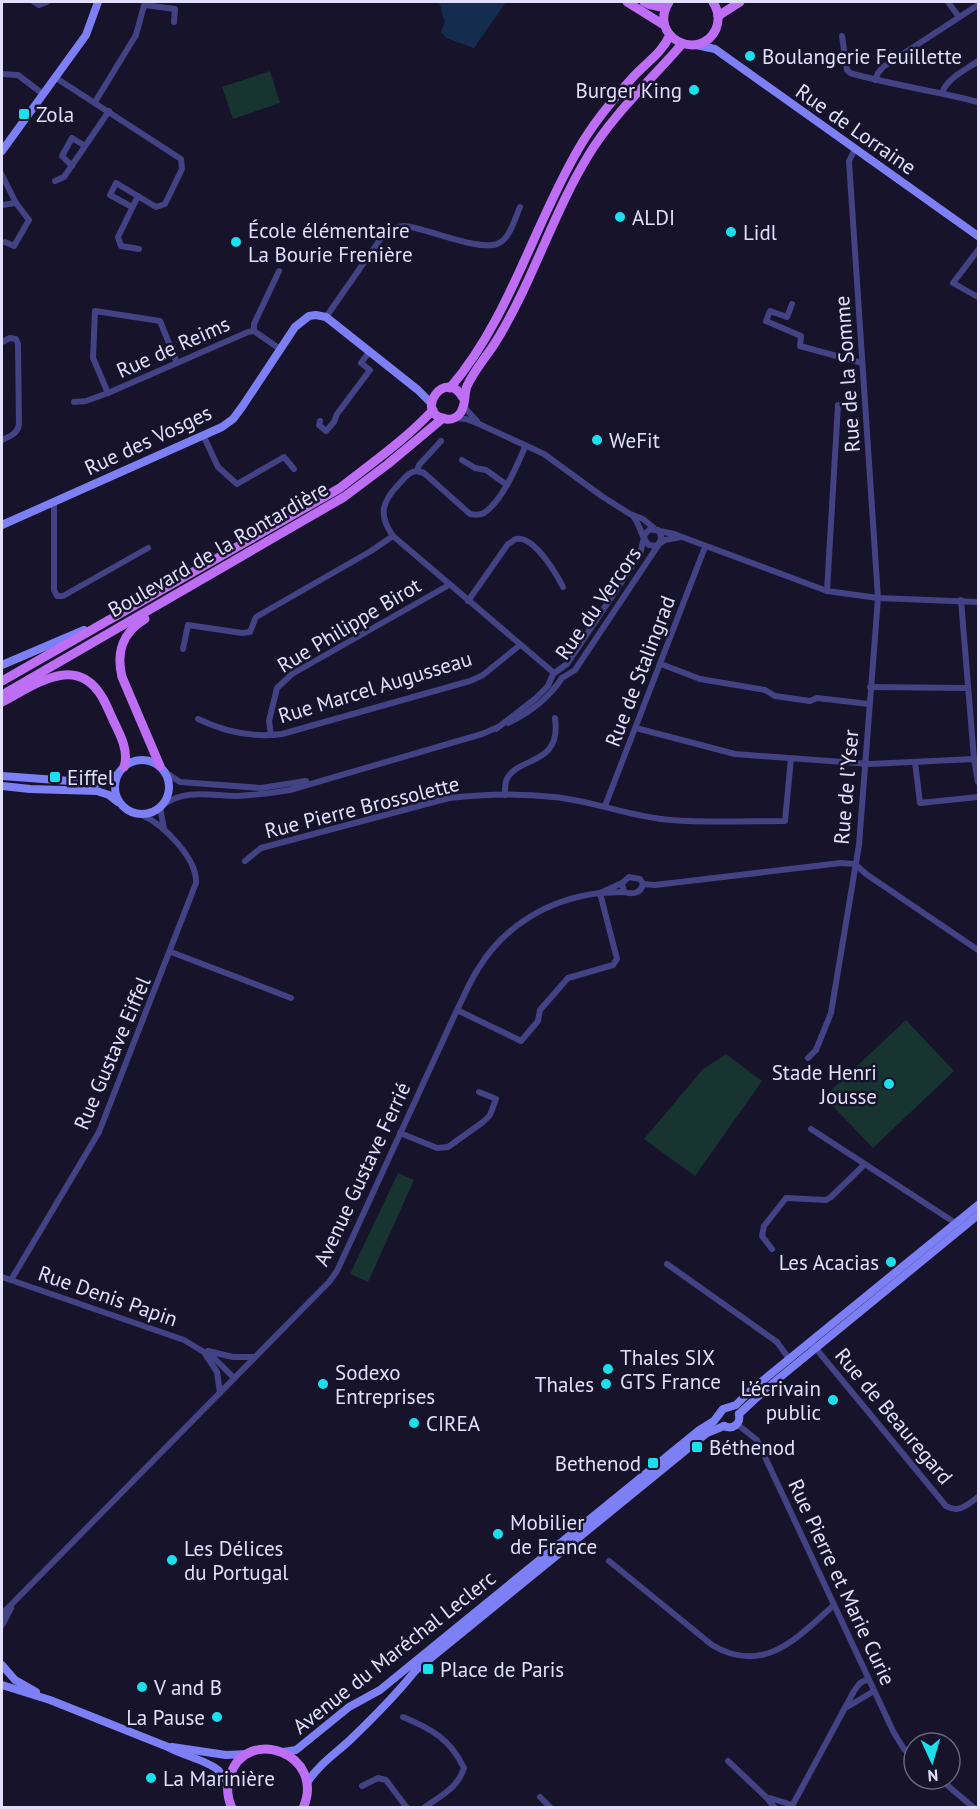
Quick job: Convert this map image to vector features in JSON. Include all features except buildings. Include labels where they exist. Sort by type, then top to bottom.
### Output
[{"type":"main road","points":[[2,151],[86,35],[98,2]]},
{"type":"main road","points":[[627,2],[664,25],[670,35],[682,44],[696,45],[706,41],[713,34],[718,23],[713,2]]},
{"type":"main road","points":[[644,2],[667,5],[664,25]]},
{"type":"main road","points":[[718,16],[740,2]]},
{"type":"main road","points":[[713,34],[715,49]]},
{"type":"main road","points":[[450,388],[462,374],[491,327],[579,147],[603,111],[635,75],[664,48],[670,35]]},
{"type":"main road","points":[[326,317],[418,390],[443,418],[454,418],[459,415],[468,385],[500,334],[589,154],[612,123],[682,44]]},
{"type":"main road","name":"Rue de Lorraine","points":[[696,45],[715,49],[978,236]]},
{"type":"main road","name":"Rue des Vosges","points":[[2,525],[204,436],[232,419],[302,320],[316,315],[326,317]]},
{"type":"main road","points":[[432,406],[440,389],[456,390],[463,402]]},
{"type":"main road","points":[[418,390],[437,392]]},
{"type":"main road","name":"Boulevard de la Rontardière","points":[[2,681],[340,488],[419,425],[432,406]]},
{"type":"main road","name":"Boulevard de la Rontardière","points":[[2,695],[344,497],[443,418]]},
{"type":"main road","points":[[2,786],[97,791],[109,795],[126,810],[142,815],[150,814],[162,806],[170,789],[122,677],[119,664],[120,649],[126,636],[136,624],[174,602],[194,585]]},
{"type":"main road","points":[[2,665],[104,623]]},
{"type":"main road","points":[[2,702],[58,674],[75,674],[89,681],[102,696],[119,732],[126,754],[124,766],[117,775],[114,790],[120,804]]},
{"type":"main road","points":[[124,766],[138,760],[146,760],[163,769]]},
{"type":"main road","points":[[2,776],[97,783],[117,775]]},
{"type":"main road","points":[[792,1362],[739,1414],[737,1424],[729,1428],[724,1426],[719,1414],[726,1407],[732,1407],[792,1362],[959,1226],[978,1205]]},
{"type":"main road","points":[[959,1226],[978,1215]]},
{"type":"main road","points":[[732,1407],[739,1414]]},
{"type":"main road","name":"Avenue du Maréchal Leclerc","points":[[283,1752],[296,1750],[349,1707],[380,1690],[698,1431],[714,1421],[719,1414]]},
{"type":"main road","name":"Avenue du Maréchal Leclerc","points":[[307,1783],[314,1771],[366,1725],[415,1671],[707,1433],[724,1426]]},
{"type":"main road","points":[[2,1665],[15,1680],[50,1700]]},
{"type":"main road","points":[[2,1685],[50,1700],[210,1765],[219,1771],[228,1783]]},
{"type":"main road","points":[[168,1747],[226,1755],[248,1754]]},
{"type":"main road","points":[[229,1805],[228,1783],[231,1771],[238,1761],[259,1749],[271,1749],[283,1752],[294,1759],[303,1770],[307,1783],[307,1794],[303,1808]]},
{"type":"street","points":[[34,2],[39,4],[47,2]]},
{"type":"street","points":[[174,22],[175,9],[179,2]]},
{"type":"street","points":[[948,2],[959,17]]},
{"type":"street","points":[[95,102],[136,35],[145,3],[175,9]]},
{"type":"street","points":[[875,80],[883,67],[978,4]]},
{"type":"street","points":[[842,36],[847,70],[850,74],[978,102]]},
{"type":"street","points":[[942,93],[950,80],[978,61]]},
{"type":"street","points":[[2,74],[18,75],[43,94]]},
{"type":"street","points":[[56,78],[181,159],[182,168],[165,204],[156,207],[116,183],[110,195],[132,207]]},
{"type":"street","points":[[55,181],[64,177],[109,111]]},
{"type":"street","points":[[72,166],[62,156],[72,138],[85,146]]},
{"type":"street","name":"Rue de la Somme","points":[[855,149],[849,161],[878,598]]},
{"type":"street","points":[[2,175],[16,203],[29,220],[14,246],[5,242]]},
{"type":"street","points":[[138,196],[118,237],[121,246],[139,249]]},
{"type":"street","points":[[2,205],[16,203]]},
{"type":"street","points":[[326,317],[386,231],[401,226],[417,228],[484,247],[499,243],[506,237],[520,207]]},
{"type":"street","points":[[978,250],[953,283],[978,297]]},
{"type":"street","points":[[254,331],[254,324],[279,271]]},
{"type":"street","points":[[792,304],[787,316],[770,310],[766,321],[801,336],[800,346],[862,363]]},
{"type":"street","points":[[108,393],[93,358],[95,311],[160,321],[177,363]]},
{"type":"street","name":"Rue de Reims","points":[[74,402],[87,401],[108,393],[254,331],[280,349]]},
{"type":"street","points":[[2,342],[10,338],[16,339],[18,344],[18,430],[2,440]]},
{"type":"street","points":[[321,421],[319,425],[326,431],[334,422],[337,414],[370,370],[362,363],[370,351]]},
{"type":"street","points":[[463,402],[480,424]]},
{"type":"street","points":[[827,591],[838,405]]},
{"type":"street","points":[[454,418],[480,424],[544,454],[603,497],[643,519],[656,529],[662,537],[659,544]]},
{"type":"street","points":[[204,436],[218,467],[237,484],[284,456],[294,469]]},
{"type":"street","points":[[417,471],[418,465],[441,441]]},
{"type":"street","points":[[525,447],[507,485],[484,513],[470,514],[424,473],[417,471],[410,472],[388,496],[385,503],[384,521],[393,536],[553,675],[561,674],[561,680]]},
{"type":"street","points":[[462,460],[475,468],[486,470],[507,485]]},
{"type":"street","points":[[54,503],[54,590],[57,596],[63,596],[148,548]]},
{"type":"street","points":[[630,513],[640,524],[644,538],[649,545],[681,537]]},
{"type":"street","points":[[644,538],[647,531],[656,529],[827,591],[878,598],[978,602]]},
{"type":"street","points":[[183,650],[188,626],[250,632],[256,617],[393,536]]},
{"type":"street","name":"Rue du Vercors","points":[[496,729],[535,699],[548,686],[553,675],[564,668],[573,657],[640,554],[644,538]]},
{"type":"street","points":[[468,601],[508,544],[516,539],[523,540],[542,555],[554,568],[563,587]]},
{"type":"street","name":"Rue du Vercors","points":[[162,806],[171,798],[186,795],[265,795],[496,729],[522,717],[551,694],[561,680],[569,675],[581,661],[659,544]]},
{"type":"street","name":"Rue de Stalingrad","points":[[605,806],[705,547]]},
{"type":"street","name":"Rue Philippe Birot","points":[[271,735],[269,722],[278,688],[292,674],[449,585]]},
{"type":"street","name":"Rue de l’Yser","points":[[878,598],[859,844],[855,864],[866,874],[978,950]]},
{"type":"street","points":[[961,600],[974,759],[978,782]]},
{"type":"street","name":"Rue Marcel Augusseau","points":[[198,719],[220,729],[258,736],[271,735],[344,718],[470,681],[483,675],[520,645]]},
{"type":"street","points":[[661,664],[700,679],[765,690],[775,696],[810,701],[817,698],[869,704]]},
{"type":"street","points":[[870,687],[968,688]]},
{"type":"street","points":[[505,795],[506,780],[515,770],[540,757],[551,748],[557,731],[555,718]]},
{"type":"street","points":[[636,729],[735,753],[791,758],[865,763],[974,759]]},
{"type":"street","name":"Rue Pierre Brossolette","points":[[245,861],[261,848],[439,801],[472,796],[554,797],[670,820],[785,821],[791,758]]},
{"type":"street","points":[[915,762],[920,803],[978,797]]},
{"type":"street","name":"Rue du Vercors","points":[[163,769],[180,782],[261,788],[283,786],[351,772]]},
{"type":"street","name":"Rue Gustave Eiffel","points":[[162,806],[161,819],[166,832]]},
{"type":"street","name":"Rue Gustave Eiffel","points":[[11,1280],[99,1132],[196,883],[197,873],[192,861],[166,832],[154,821],[142,815]]},
{"type":"street","points":[[644,884],[638,892],[629,894],[624,892],[622,883],[629,877],[642,880],[644,884],[656,885],[841,863],[855,864],[831,1013],[816,1050],[808,1058]]},
{"type":"street","name":"Avenue Gustave Ferrié","points":[[600,893],[622,883]]},
{"type":"street","name":"Avenue Gustave Ferrié","points":[[2,1614],[329,1282],[477,970],[505,934],[547,907],[568,899],[600,893],[624,892]]},
{"type":"street","points":[[457,1010],[521,1041],[538,1021],[540,1011],[568,978],[613,965],[616,959],[600,893]]},
{"type":"street","points":[[171,952],[291,998]]},
{"type":"street","points":[[400,1133],[437,1148],[448,1147],[458,1142],[490,1115],[496,1099],[479,1092]]},
{"type":"street","points":[[811,1129],[959,1226]]},
{"type":"street","points":[[772,1249],[762,1236],[765,1226],[786,1198],[826,1200],[864,1165]]},
{"type":"street","points":[[667,1264],[777,1342],[792,1362]]},
{"type":"street","name":"Rue Denis Papin","points":[[2,1277],[184,1340],[202,1349],[233,1357],[255,1357]]},
{"type":"street","name":"Rue de Beauregard","points":[[813,1345],[946,1506],[957,1510],[964,1508],[978,1497]]},
{"type":"street","points":[[202,1349],[217,1372],[220,1393]]},
{"type":"street","name":"Rue Denis Papin","points":[[202,1349],[234,1378]]},
{"type":"street","name":"Rue Pierre et Marie Curie","points":[[737,1424],[758,1440],[868,1679],[902,1745]]},
{"type":"street","points":[[609,1561],[712,1645],[723,1652],[732,1654],[758,1655],[785,1647],[834,1605]]},
{"type":"street","name":"Avenue Gustave Ferrié","points":[[2,1625],[12,1604]]},
{"type":"street","points":[[766,1797],[792,1806],[854,1691],[860,1683],[868,1679]]},
{"type":"street","points":[[846,1707],[874,1690]]},
{"type":"street","points":[[403,1717],[440,1735],[459,1757],[464,1768],[461,1779],[424,1808]]},
{"type":"street","points":[[728,1761],[775,1808]]},
{"type":"street","points":[[362,1786],[378,1778],[386,1780],[407,1808]]},
{"type":"street","points":[[954,1791],[974,1808]]},
{"type":"street","points":[[540,1797],[551,1808]]},
{"type":"green space","points":[[270,71],[280,103],[233,119],[222,87]]},
{"type":"green space","name":"Stade Henri Jousse","points":[[906,1020],[954,1071],[873,1148],[824,1097]]},
{"type":"green space","points":[[726,1054],[762,1081],[695,1176],[644,1139],[703,1069]]},
{"type":"green space","points":[[398,1173],[414,1180],[368,1282],[350,1274]]},
{"type":"water","points":[[438,2],[506,2],[474,48],[446,38],[441,32],[445,21]]},
{"type":"place","name":"Boulangerie Feuillette","points":[[750,56]]},
{"type":"place","name":"Burger King","points":[[694,90]]},
{"type":"place","name":"Zola","points":[[24,114]]},
{"type":"place","name":"ALDI","points":[[620,217]]},
{"type":"place","name":"Lidl","points":[[731,232]]},
{"type":"place","name":"École élémentaire La Bourie Frenière","points":[[236,242]]},
{"type":"place","name":"WeFit","points":[[597,440]]},
{"type":"place","name":"Eiffel","points":[[55,777]]},
{"type":"place","name":"Stade Henri Jousse","points":[[889,1084]]},
{"type":"place","name":"Les Acacias","points":[[891,1262]]},
{"type":"place","name":"Thales SIX GTS France","points":[[608,1369]]},
{"type":"place","name":"Sodexo Entreprises","points":[[323,1384]]},
{"type":"place","name":"Thales","points":[[606,1384]]},
{"type":"place","name":"L’écrivain public","points":[[833,1400]]},
{"type":"place","name":"CIREA","points":[[414,1423]]},
{"type":"place","name":"Béthenod","points":[[697,1447]]},
{"type":"place","name":"Bethenod","points":[[653,1463]]},
{"type":"place","name":"Mobilier de France","points":[[498,1534]]},
{"type":"place","name":"Les Délices du Portugal","points":[[172,1560]]},
{"type":"place","name":"Place de Paris","points":[[428,1669]]},
{"type":"place","name":"V and B","points":[[142,1687]]},
{"type":"place","name":"La Pause","points":[[217,1717]]},
{"type":"place","name":"La Marinière","points":[[151,1778]]}]
